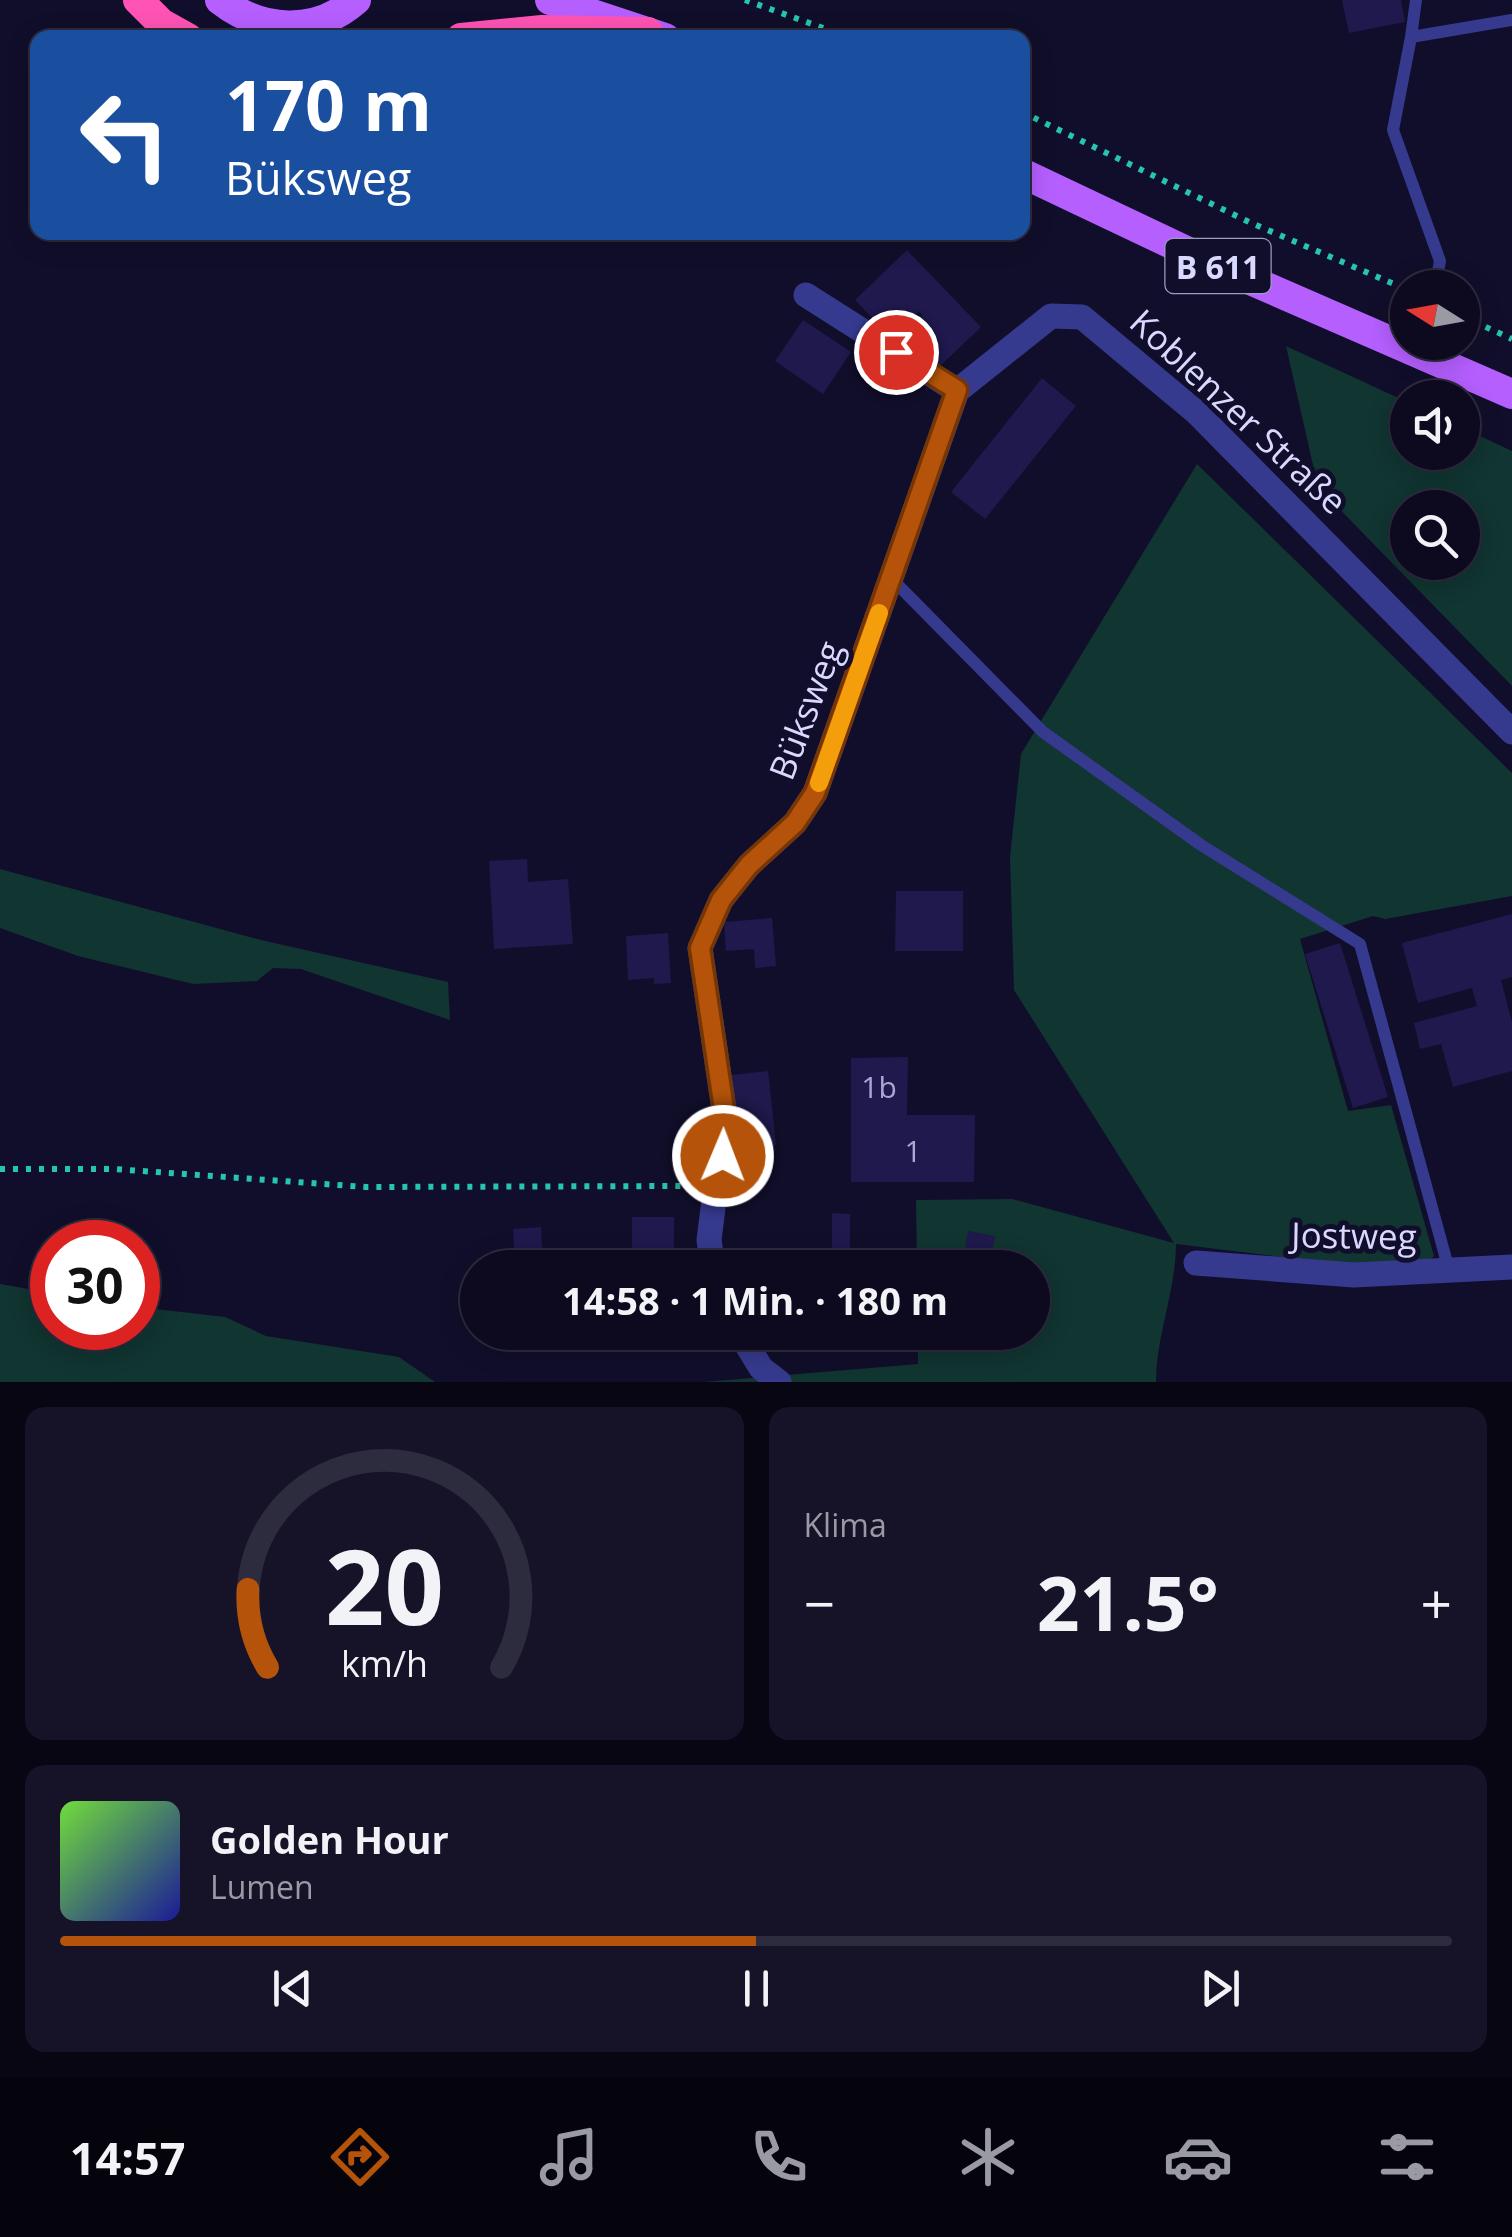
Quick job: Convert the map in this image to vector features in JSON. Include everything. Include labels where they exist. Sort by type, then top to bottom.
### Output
[{"type":"highway","points":[[138,0],[174,30]]},
{"type":"main road","points":[[220,0],[237,13],[263,24],[291,27],[318,22],[356,0]]},
{"type":"main road","points":[[550,0],[641,30]]},
{"type":"main road","name":"B 611","points":[[1030,178],[1218,266],[1390,336]]},
{"type":"main road","name":"B 611","points":[[1444,360],[1512,394]]},
{"type":"street","points":[[806,295],[957,390]]},
{"type":"street","name":"Koblenzer Straße","points":[[957,390],[1051,316],[1082,316],[1197,413],[1512,732]]},
{"type":"street","name":"Büksweg","points":[[710,1250],[718,1176],[728,1136],[700,948],[721,900],[749,865],[795,823],[815,793],[957,390]]},
{"type":"street","name":"Jostweg","points":[[1196,1263],[1354,1275],[1512,1267]]},
{"type":"street","points":[[750,1350],[761,1368],[779,1382]]},
{"type":"lane","points":[[1416,0],[1393,130],[1440,261],[1438,270]]},
{"type":"lane","points":[[1410,36],[1512,20]]},
{"type":"lane","points":[[891,578],[1043,732],[1200,845],[1360,944],[1450,1270]]},
{"type":"path","points":[[745,0],[829,30]]},
{"type":"path","points":[[1030,116],[1248,222],[1390,282]]},
{"type":"path","points":[[1480,324],[1512,339]]},
{"type":"path","points":[[0,1169],[114,1169],[366,1187],[685,1187],[718,1176]]},
{"type":"green space","points":[[1286,346],[1390,394],[1390,470],[1480,470],[1480,436],[1512,451],[1512,686],[1409,580],[1480,580],[1480,490],[1390,490],[1390,561],[1318,487]]},
{"type":"green space","points":[[1197,464],[1512,773],[1512,896],[1385,919],[1373,916],[1300,939],[1348,1111],[1391,1105],[1434,1256],[1426,1265],[1356,1266],[1176,1244],[1156,1382],[704,1382],[918,1364],[918,1350],[1050,1350],[1050,1250],[917,1250],[916,1200],[1012,1199],[1174,1243],[1014,990],[1010,857],[1021,754]]},
{"type":"green space","points":[[0,869],[261,940],[448,982],[450,1020],[301,969],[273,968],[257,981],[193,984],[78,956],[0,928]]},
{"type":"green space","points":[[0,1284],[30,1289],[30,1350],[160,1350],[160,1310],[225,1317],[266,1336],[399,1357],[435,1382],[0,1382]]},
{"type":"building","points":[[1342,0],[1401,0],[1405,22],[1349,33]]},
{"type":"building","points":[[907,250],[981,327],[939,367],[905,332],[922,315],[919,311],[891,338],[855,300]]},
{"type":"building","points":[[803,320],[851,352],[823,394],[775,361]]},
{"type":"building","points":[[1042,378],[1076,406],[985,519],[951,492]]},
{"type":"building","points":[[527,859],[528,882],[568,879],[573,944],[494,949],[489,861]]},
{"type":"building","points":[[896,891],[963,891],[963,951],[895,951]]},
{"type":"building","points":[[1512,914],[1512,977],[1501,980],[1512,1022],[1512,1071],[1453,1087],[1441,1044],[1420,1049],[1414,1023],[1477,1006],[1472,988],[1418,1003],[1402,943]]},
{"type":"building","points":[[772,918],[776,966],[755,968],[754,949],[726,951],[724,922]]},
{"type":"building","points":[[668,933],[671,983],[654,984],[654,978],[628,980],[626,936]]},
{"type":"building","points":[[1340,943],[1388,1097],[1353,1108],[1305,954]]},
{"type":"building","points":[[908,1057],[907,1115],[975,1115],[974,1182],[851,1182],[851,1058]]},
{"type":"building","points":[[768,1071],[776,1145],[739,1149],[731,1075]]},
{"type":"building","points":[[832,1213],[850,1214],[850,1248],[832,1248]]},
{"type":"building","points":[[632,1217],[674,1217],[674,1250],[632,1250]]},
{"type":"building","points":[[541,1227],[542,1250],[514,1250],[513,1229]]},
{"type":"building","points":[[968,1231],[995,1236],[993,1250],[965,1247]]},
{"type":"slow traffic","points":[[819,783],[879,613]]},
{"type":"route","points":[[723,1156],[728,1136],[700,948],[721,900],[749,865],[795,823],[815,793],[957,390],[896,352]]}]
